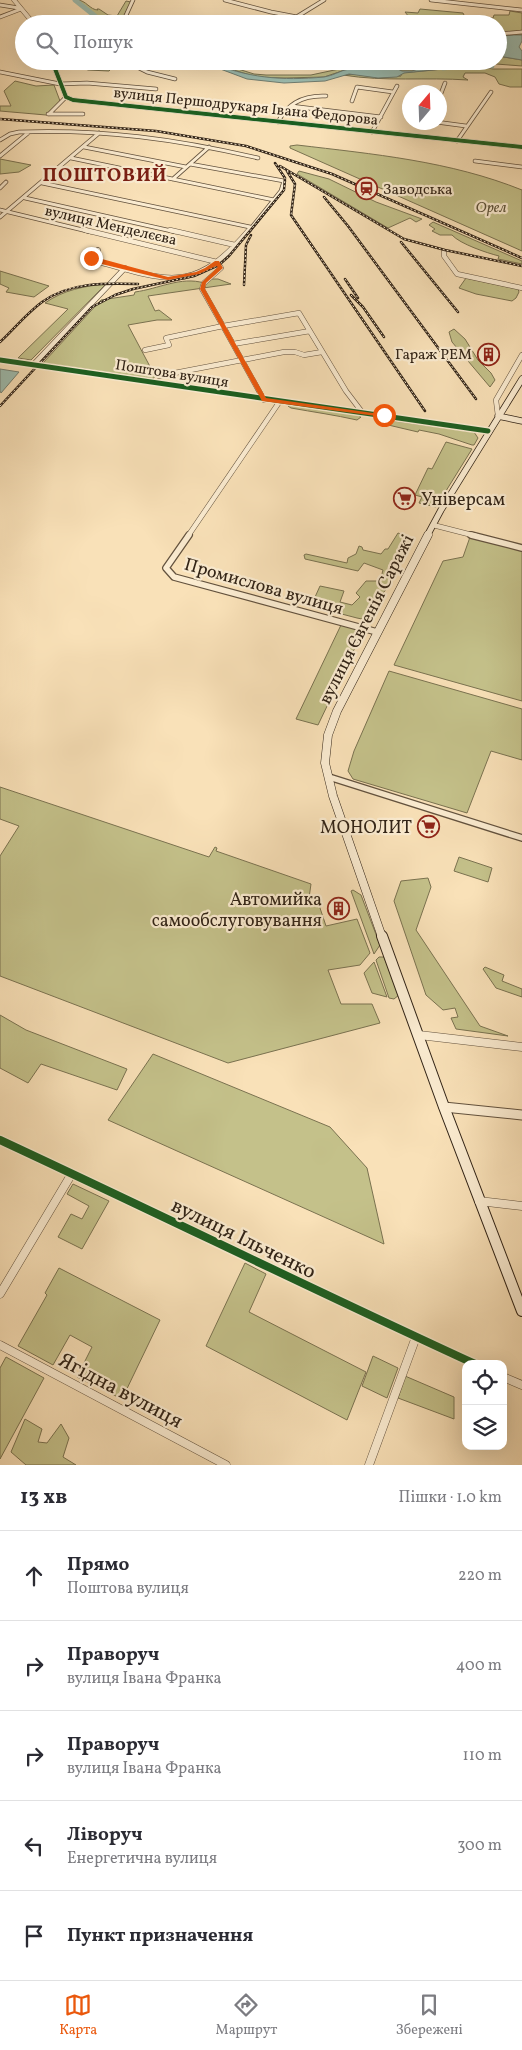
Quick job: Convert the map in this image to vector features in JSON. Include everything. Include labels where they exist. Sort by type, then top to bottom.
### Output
[{"type":"main road","name":"вулиця Євгенія Саражі","points":[[522,379],[432,525],[377,632],[337,711],[328,734],[325,763],[333,796],[366,892],[479,1201],[522,1310]]},
{"type":"main road","points":[[498,416],[522,421]]},
{"type":"street","points":[[14,0],[26,15]]},
{"type":"street","points":[[126,15],[133,0]]},
{"type":"street","points":[[225,0],[271,12],[291,15]]},
{"type":"street","points":[[249,5],[255,0]]},
{"type":"street","points":[[300,15],[324,0]]},
{"type":"street","points":[[431,0],[522,10]]},
{"type":"street","points":[[483,6],[486,0]]},
{"type":"street","points":[[0,5],[21,9]]},
{"type":"street","points":[[0,18],[21,9]]},
{"type":"street","points":[[507,33],[522,32]]},
{"type":"street","points":[[55,70],[66,97],[49,115],[83,114]]},
{"type":"street","points":[[143,70],[175,79]]},
{"type":"street","points":[[0,72],[60,84],[86,83],[156,89]]},
{"type":"street","points":[[352,101],[357,86],[393,92]]},
{"type":"street","points":[[372,132],[398,86]]},
{"type":"street","points":[[457,140],[491,92]]},
{"type":"street","points":[[278,122],[285,110],[303,97],[326,96]]},
{"type":"street","name":"вулиця Першодрукаря Івана Федорова","points":[[66,97],[73,100],[522,147]]},
{"type":"street","points":[[291,106],[381,117]]},
{"type":"street","points":[[447,123],[466,126]]},
{"type":"street","points":[[0,140],[12,132],[78,131],[148,135],[258,158]]},
{"type":"street","points":[[0,156],[28,133]]},
{"type":"street","points":[[0,217],[25,198],[100,133]]},
{"type":"street","points":[[84,147],[186,168]]},
{"type":"street","points":[[173,180],[209,147]]},
{"type":"street","points":[[71,158],[274,200]]},
{"type":"street","points":[[475,161],[522,167]]},
{"type":"street","points":[[98,250],[91,260],[173,278],[207,270],[234,245],[274,200],[281,191],[284,181],[190,164]]},
{"type":"street","points":[[0,188],[6,182]]},
{"type":"street","points":[[42,183],[250,227]]},
{"type":"street","points":[[25,198],[234,245]]},
{"type":"street","name":"вулиця Менделєєва","points":[[0,210],[217,262]]},
{"type":"street","points":[[444,252],[444,256],[457,274],[522,288]]},
{"type":"street","points":[[217,262],[221,268],[204,283],[202,289],[264,400]]},
{"type":"street","points":[[33,365],[125,268]]},
{"type":"street","points":[[145,350],[169,345],[166,338],[300,312],[322,352],[362,412]]},
{"type":"street","points":[[233,344],[310,331]]},
{"type":"street","points":[[159,376],[284,352],[295,352],[304,355],[322,352]]},
{"type":"street","points":[[498,416],[496,400],[522,355]]},
{"type":"street","name":"Поштова вулиця","points":[[0,360],[488,432]]},
{"type":"street","name":"Промислова вулиця","points":[[280,402],[166,568],[174,577],[377,632]]},
{"type":"street","points":[[432,525],[522,548]]},
{"type":"street","points":[[329,777],[522,838]]},
{"type":"street","points":[[419,1034],[522,1047]]},
{"type":"street","points":[[444,1107],[522,1115]]},
{"type":"street","name":"вулиця Ільченко","points":[[0,1140],[71,1175],[180,1224],[288,1278],[467,1360]]},
{"type":"street","points":[[0,1294],[71,1175]]},
{"type":"street","points":[[479,1201],[522,1206]]},
{"type":"street","points":[[369,1465],[416,1336]]},
{"type":"street","name":"Ягідна вулиця","points":[[0,1345],[226,1465]]},
{"type":"street","points":[[507,1379],[522,1385]]},
{"type":"green space","points":[[77,0],[108,15],[96,15]]},
{"type":"green space","points":[[126,1],[131,2],[124,15],[118,15]]},
{"type":"green space","points":[[420,9],[463,13],[464,15],[407,15],[405,12],[418,13]]},
{"type":"green space","points":[[510,11],[522,13],[522,35],[507,36],[507,15],[509,15]]},
{"type":"green space","points":[[507,58],[522,60],[522,66],[507,65]]},
{"type":"green space","points":[[522,69],[522,87],[510,87],[499,84],[495,77],[485,73],[465,73],[463,77],[468,80],[374,78],[343,75],[356,74],[378,78],[401,76],[401,73],[432,70]]},
{"type":"green space","points":[[234,70],[266,75],[311,75],[334,70],[345,70],[324,77],[284,78],[256,77]]},
{"type":"green space","points":[[15,81],[36,86],[54,85],[60,101],[46,115],[0,111],[0,106],[11,106],[4,91]]},
{"type":"green space","name":"Орел","points":[[297,145],[439,165],[495,180],[522,190],[522,251],[290,148],[290,146]]},
{"type":"green space","points":[[0,159],[31,165],[19,172],[0,174]]},
{"type":"green space","points":[[299,171],[329,179],[376,202],[422,219],[416,222],[410,218],[388,228],[297,174]]},
{"type":"green space","points":[[433,222],[522,261],[522,264],[498,259],[499,256],[467,245],[452,235],[440,235],[432,231],[435,229],[429,225]]},
{"type":"green space","points":[[0,271],[49,286],[34,297],[6,292],[9,288],[0,284]]},
{"type":"green space","points":[[466,278],[518,289],[519,292],[512,301],[476,294],[459,288]]},
{"type":"green space","points":[[211,279],[218,279],[231,284],[148,296],[155,311],[159,310],[172,320],[157,320],[128,325],[155,376],[153,379],[43,363],[101,300],[134,295],[135,292],[178,282],[195,281],[204,283]]},
{"type":"green space","points":[[106,284],[31,360],[18,358],[68,309],[45,303],[74,289]]},
{"type":"green space","points":[[454,329],[465,339],[478,360],[491,373],[495,380],[490,387],[452,342],[449,332]]},
{"type":"green space","points":[[290,404],[338,410],[361,417],[357,420],[291,408],[288,406]]},
{"type":"green space","points":[[387,420],[474,432],[478,438],[474,445],[472,445],[439,434],[419,430],[418,432],[384,424]]},
{"type":"green space","points":[[446,442],[472,449],[436,507],[419,503],[422,497],[415,495],[428,468],[432,469]]},
{"type":"green space","points":[[398,533],[414,539],[388,587],[375,603],[368,616],[362,619],[311,606],[320,586],[344,591],[340,602],[352,605],[360,597],[356,593],[366,581],[380,581],[383,570],[364,563],[358,571],[305,559],[304,555],[347,563],[348,558],[356,554],[359,546],[363,550],[381,554],[385,549],[388,549]]},
{"type":"green space","points":[[470,537],[522,550],[522,701],[394,665],[443,561],[463,557]]},
{"type":"green space","points":[[341,625],[363,631],[318,725],[296,719]]},
{"type":"green space","points":[[389,671],[522,709],[522,760],[491,751],[467,813],[353,779],[348,771],[354,751]]},
{"type":"green space","points":[[0,787],[209,857],[215,847],[217,848],[216,851],[311,884],[309,898],[317,899],[326,926],[357,919],[370,953],[360,965],[328,970],[341,1004],[372,1004],[380,1023],[228,1063],[0,976],[0,856],[19,826],[0,819]]},
{"type":"green space","points":[[459,857],[492,868],[488,882],[454,871]]},
{"type":"green space","points":[[428,878],[431,887],[416,930],[480,1026],[508,1036],[456,1029],[451,1018],[458,1017],[455,1008],[443,1010],[426,995],[394,901],[401,881]]},
{"type":"green space","points":[[353,890],[361,895],[380,945],[374,954],[351,891]]},
{"type":"green space","points":[[379,957],[384,957],[399,995],[394,999],[389,998],[376,960]]},
{"type":"green space","points":[[374,962],[387,997],[372,993],[364,973]]},
{"type":"green space","points":[[485,967],[504,975],[502,981],[522,989],[522,997],[496,988],[483,969]]},
{"type":"green space","points":[[0,1015],[26,1030],[127,1069],[117,1090],[41,1064],[28,1083],[0,1068]]},
{"type":"green space","points":[[153,1054],[330,1127],[367,1168],[384,1244],[108,1120]]},
{"type":"green space","points":[[73,1184],[109,1201],[82,1249],[58,1237],[71,1214],[82,1219],[89,1206],[67,1194]]},
{"type":"green space","points":[[245,1263],[266,1274],[249,1312],[366,1372],[347,1420],[206,1346]]},
{"type":"green space","points":[[59,1268],[160,1320],[122,1399],[77,1377],[92,1347],[70,1335],[53,1365],[18,1346],[47,1295],[45,1293]]},
{"type":"green space","points":[[373,1356],[398,1368],[387,1398],[362,1386]]},
{"type":"green space","points":[[6,1357],[44,1378],[0,1459],[0,1368]]},
{"type":"green space","points":[[405,1376],[454,1397],[454,1419],[398,1398]]},
{"type":"green space","points":[[25,1419],[42,1429],[38,1442],[47,1443],[61,1424],[69,1438],[63,1457],[76,1465],[26,1465],[11,1452]]},
{"type":"shaded area","points":[[522,35],[519,47],[522,51],[522,60],[507,58],[507,36]]},
{"type":"shaded area","points":[[223,70],[232,70],[265,77],[294,79],[324,77],[346,70],[433,70],[404,73],[397,77],[378,78],[349,74],[325,81],[284,83],[247,79]]},
{"type":"shaded area","points":[[0,369],[19,372],[1,393],[0,391]]},
{"type":"waterway","points":[[75,0],[94,15]]},
{"type":"railway","points":[[0,119],[156,131],[246,146],[332,174],[522,258]]},
{"type":"railway","points":[[0,406],[92,307],[115,295],[133,289],[194,276],[219,265],[229,256],[284,190],[285,178],[275,163]]},
{"type":"railway","points":[[280,166],[404,239],[445,250],[522,266]]},
{"type":"railway","points":[[287,171],[295,184],[291,215],[425,411]]},
{"type":"railway","points":[[324,197],[348,226],[476,399]]},
{"type":"railway","points":[[244,285],[246,245],[251,235]]},
{"type":"railway","points":[[401,242],[458,312]]},
{"type":"railway","points":[[345,279],[358,298]]},
{"type":"railway","points":[[0,342],[36,307],[53,295],[88,285],[138,284]]},
{"type":"railway","points":[[351,295],[363,307],[384,337]]},
{"type":"cycle path","points":[[56,70],[66,97],[73,100],[522,147]]},
{"type":"cycle path","points":[[0,360],[488,431]]},
{"type":"cycle path","points":[[0,1140],[180,1224],[288,1278],[466,1360]]},
{"type":"place","name":"Заводська","points":[[367,189]]},
{"type":"place","name":"Гараж РЕМ","points":[[488,354]]},
{"type":"place","name":"Універсам","points":[[405,499]]},
{"type":"place","name":"МОНОЛИТ","points":[[428,827]]},
{"type":"place","name":"Автомийка самообслуговування","points":[[338,909]]},
{"type":"district","name":"ПОШТОВИЙ","points":[[105,174]]},
{"type":"route","points":[[91,258],[91,260],[168,279],[207,270],[217,262],[221,268],[204,283],[202,289],[264,400],[384,415]]}]
